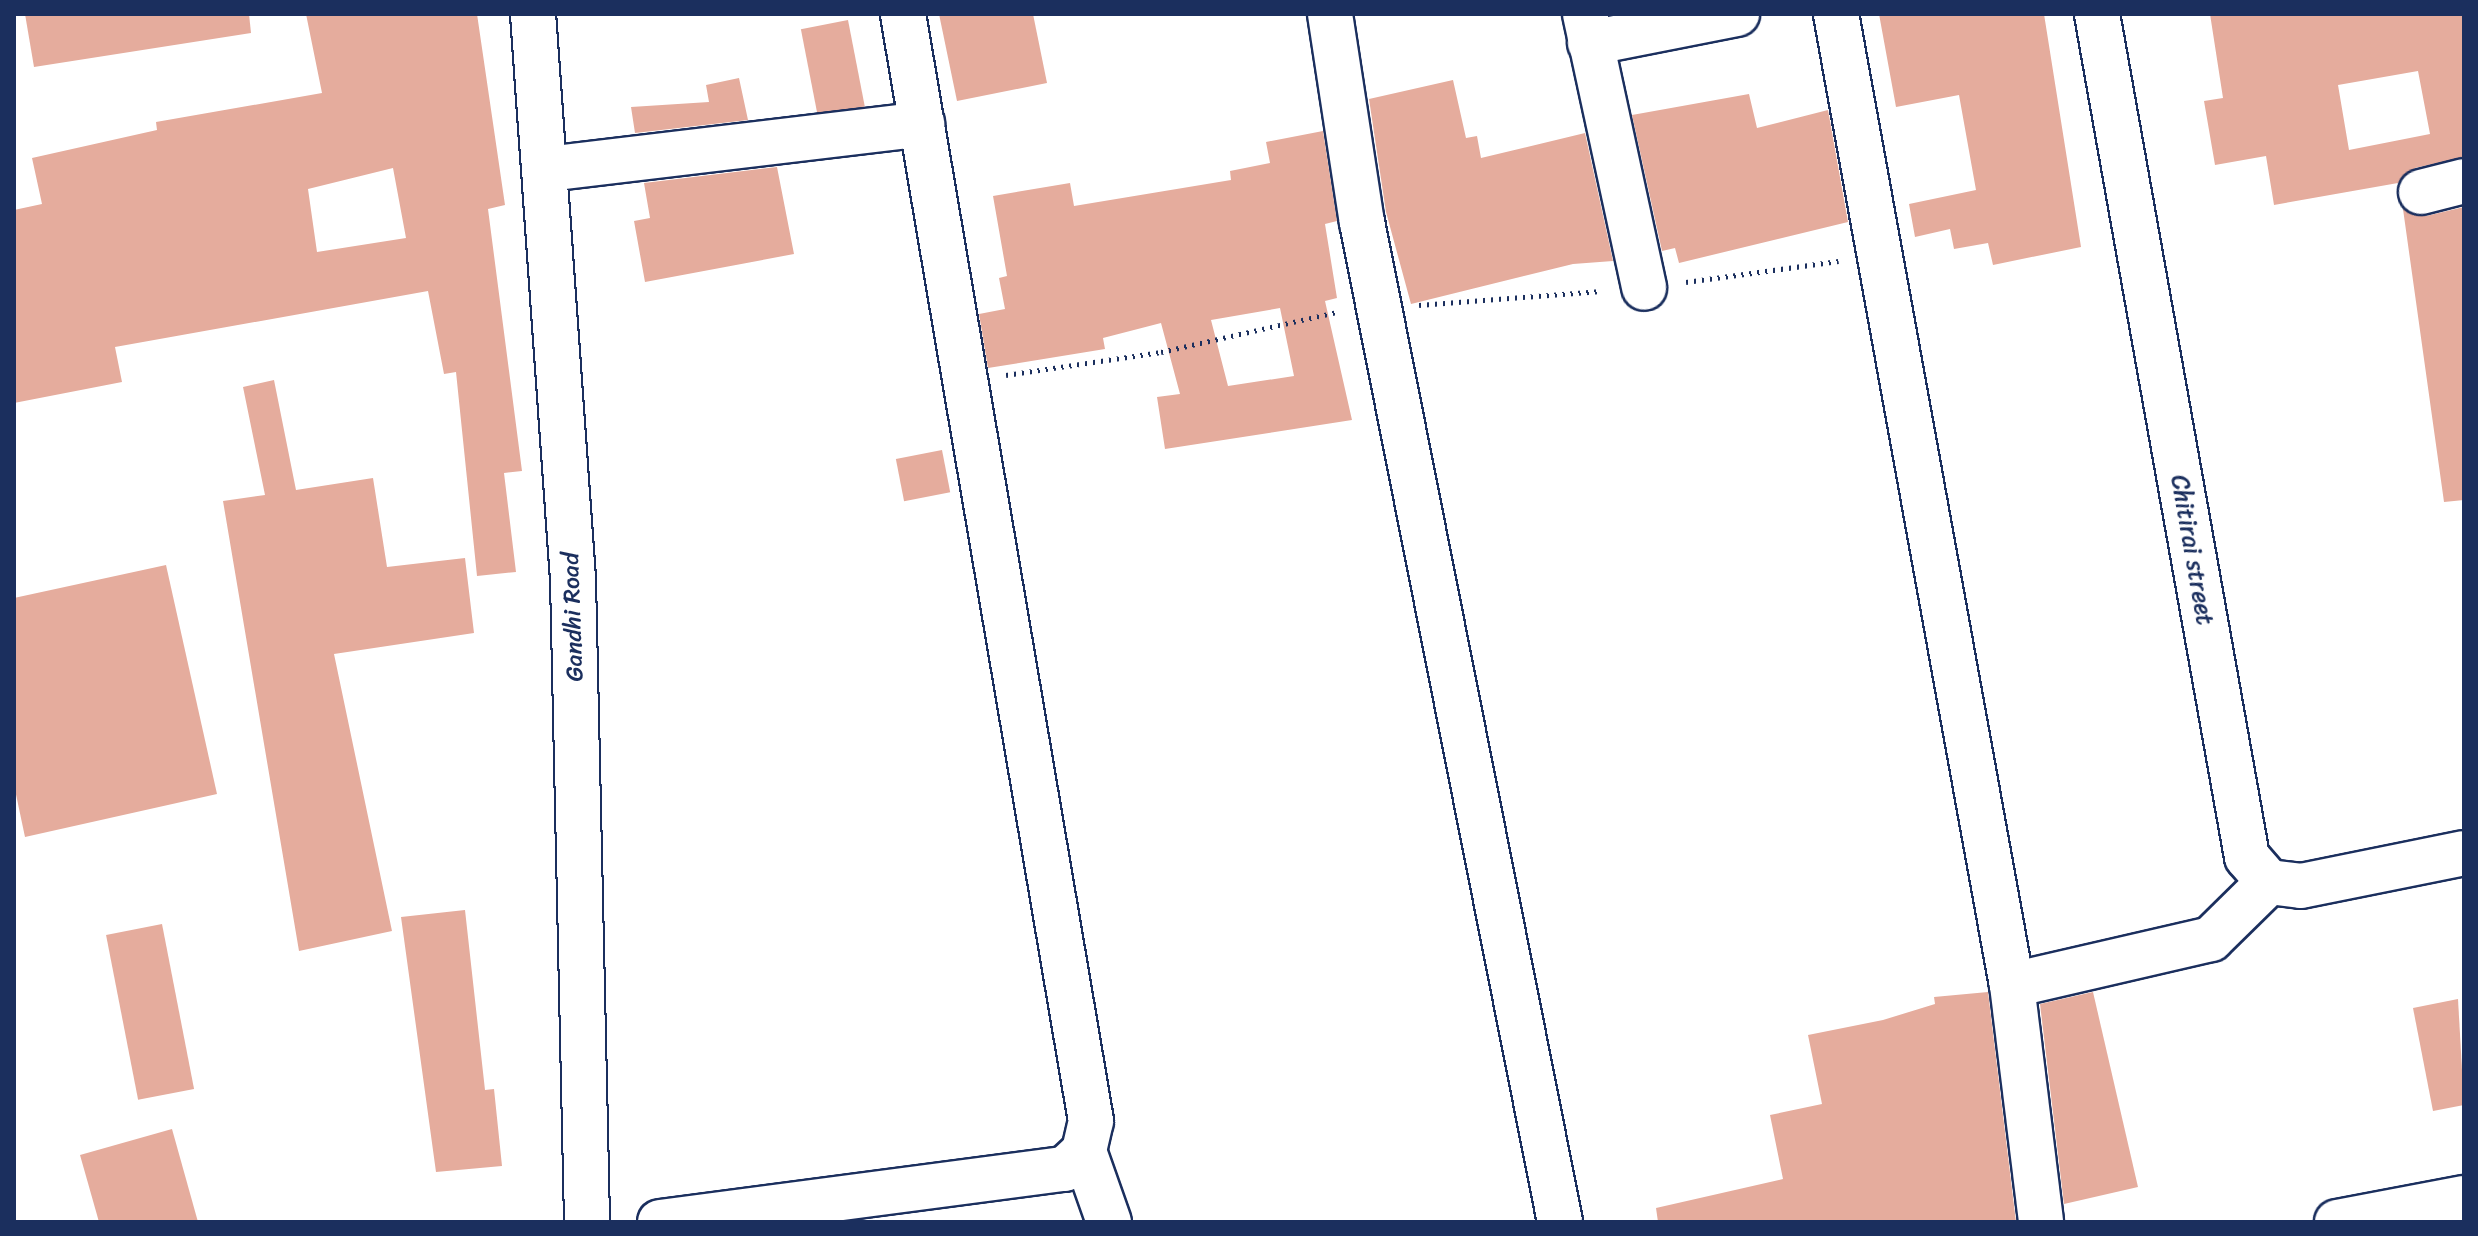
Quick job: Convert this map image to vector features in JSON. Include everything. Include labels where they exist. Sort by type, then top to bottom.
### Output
[{"type":"street","name":"Gandhi Road","points":[[533,14],[547,169],[573,579],[587,1222]]},
{"type":"street","points":[[903,14],[1091,1121],[1084,1151],[1109,1222]]},
{"type":"street","points":[[1330,14],[1362,222],[1560,1222]]},
{"type":"street","points":[[1644,288],[1588,28],[1737,14]]},
{"type":"street","points":[[1836,14],[2012,985],[2041,1222]]},
{"type":"street","name":"Chitirai street","points":[[2097,14],[2247,857],[2269,882]]},
{"type":"street","points":[[547,169],[922,124]]},
{"type":"street","points":[[2421,192],[2464,181]]},
{"type":"street","points":[[2012,985],[2211,939],[2269,882],[2328,883],[2464,853]]},
{"type":"street","points":[[660,1222],[1065,1169],[1084,1151]]},
{"type":"street","points":[[2337,1222],[2464,1198]]},
{"type":"building","points":[[25,14],[249,14],[251,33],[34,67]]},
{"type":"building","points":[[306,14],[477,14],[505,205],[488,209],[522,471],[504,473],[516,572],[477,576],[456,372],[444,374],[428,291],[115,347],[122,382],[14,403],[14,210],[42,204],[32,158],[157,130],[156,122],[322,93]],"holes":[[[393,168],[406,238],[317,252],[308,189]]]},
{"type":"building","points":[[939,14],[1033,14],[1047,83],[957,101]]},
{"type":"building","points":[[1879,14],[2044,14],[2081,247],[1993,265],[1988,243],[1954,249],[1950,229],[1915,237],[1909,204],[1976,190],[1959,95],[1896,107]]},
{"type":"building","points":[[2210,14],[2464,14],[2464,157],[2415,168],[2398,183],[2274,205],[2266,156],[2215,165],[2204,101],[2223,98]],"holes":[[[2418,71],[2430,134],[2349,150],[2338,85]]]},
{"type":"building","points":[[848,20],[865,106],[818,116],[801,29]]},
{"type":"building","points":[[739,78],[748,120],[635,133],[631,107],[709,102],[706,85]]},
{"type":"building","points":[[1453,80],[1466,138],[1477,136],[1481,158],[1585,133],[1613,261],[1573,264],[1411,304],[1386,212],[1369,99]]},
{"type":"building","points":[[1749,94],[1757,128],[1828,110],[1848,222],[1679,263],[1675,248],[1662,251],[1632,115]]},
{"type":"building","points":[[1323,131],[1337,221],[1325,224],[1337,298],[1325,301],[1352,420],[1165,449],[1157,397],[1180,394],[1161,323],[1103,338],[1105,349],[988,368],[979,314],[1005,309],[999,278],[1007,276],[993,196],[1070,183],[1074,206],[1231,180],[1230,171],[1270,163],[1266,142]],"holes":[[[1280,308],[1294,376],[1228,386],[1211,320]]]},
{"type":"building","points":[[777,167],[794,254],[645,282],[634,221],[650,218],[644,183]]},
{"type":"building","points":[[2464,207],[2464,500],[2444,502],[2403,209],[2426,216]]},
{"type":"building","points":[[274,380],[296,490],[373,478],[387,567],[465,558],[474,633],[334,654],[392,931],[299,951],[223,501],[265,495],[243,387]]},
{"type":"building","points":[[942,450],[950,492],[904,501],[896,459]]},
{"type":"building","points":[[166,565],[217,794],[25,837],[14,785],[14,598]]},
{"type":"building","points":[[465,910],[485,1090],[494,1089],[502,1166],[436,1172],[401,917]]},
{"type":"building","points":[[162,924],[194,1089],[138,1100],[106,935]]},
{"type":"building","points":[[1988,992],[2016,1222],[1658,1222],[1656,1208],[1783,1179],[1770,1115],[1822,1104],[1808,1035],[1883,1020],[1935,1004],[1934,997]]},
{"type":"building","points":[[2093,992],[2138,1187],[2064,1204],[2040,1004]]},
{"type":"building","points":[[2458,999],[2464,1105],[2433,1111],[2413,1008]]},
{"type":"building","points":[[172,1129],[198,1222],[99,1222],[80,1155]]}]
